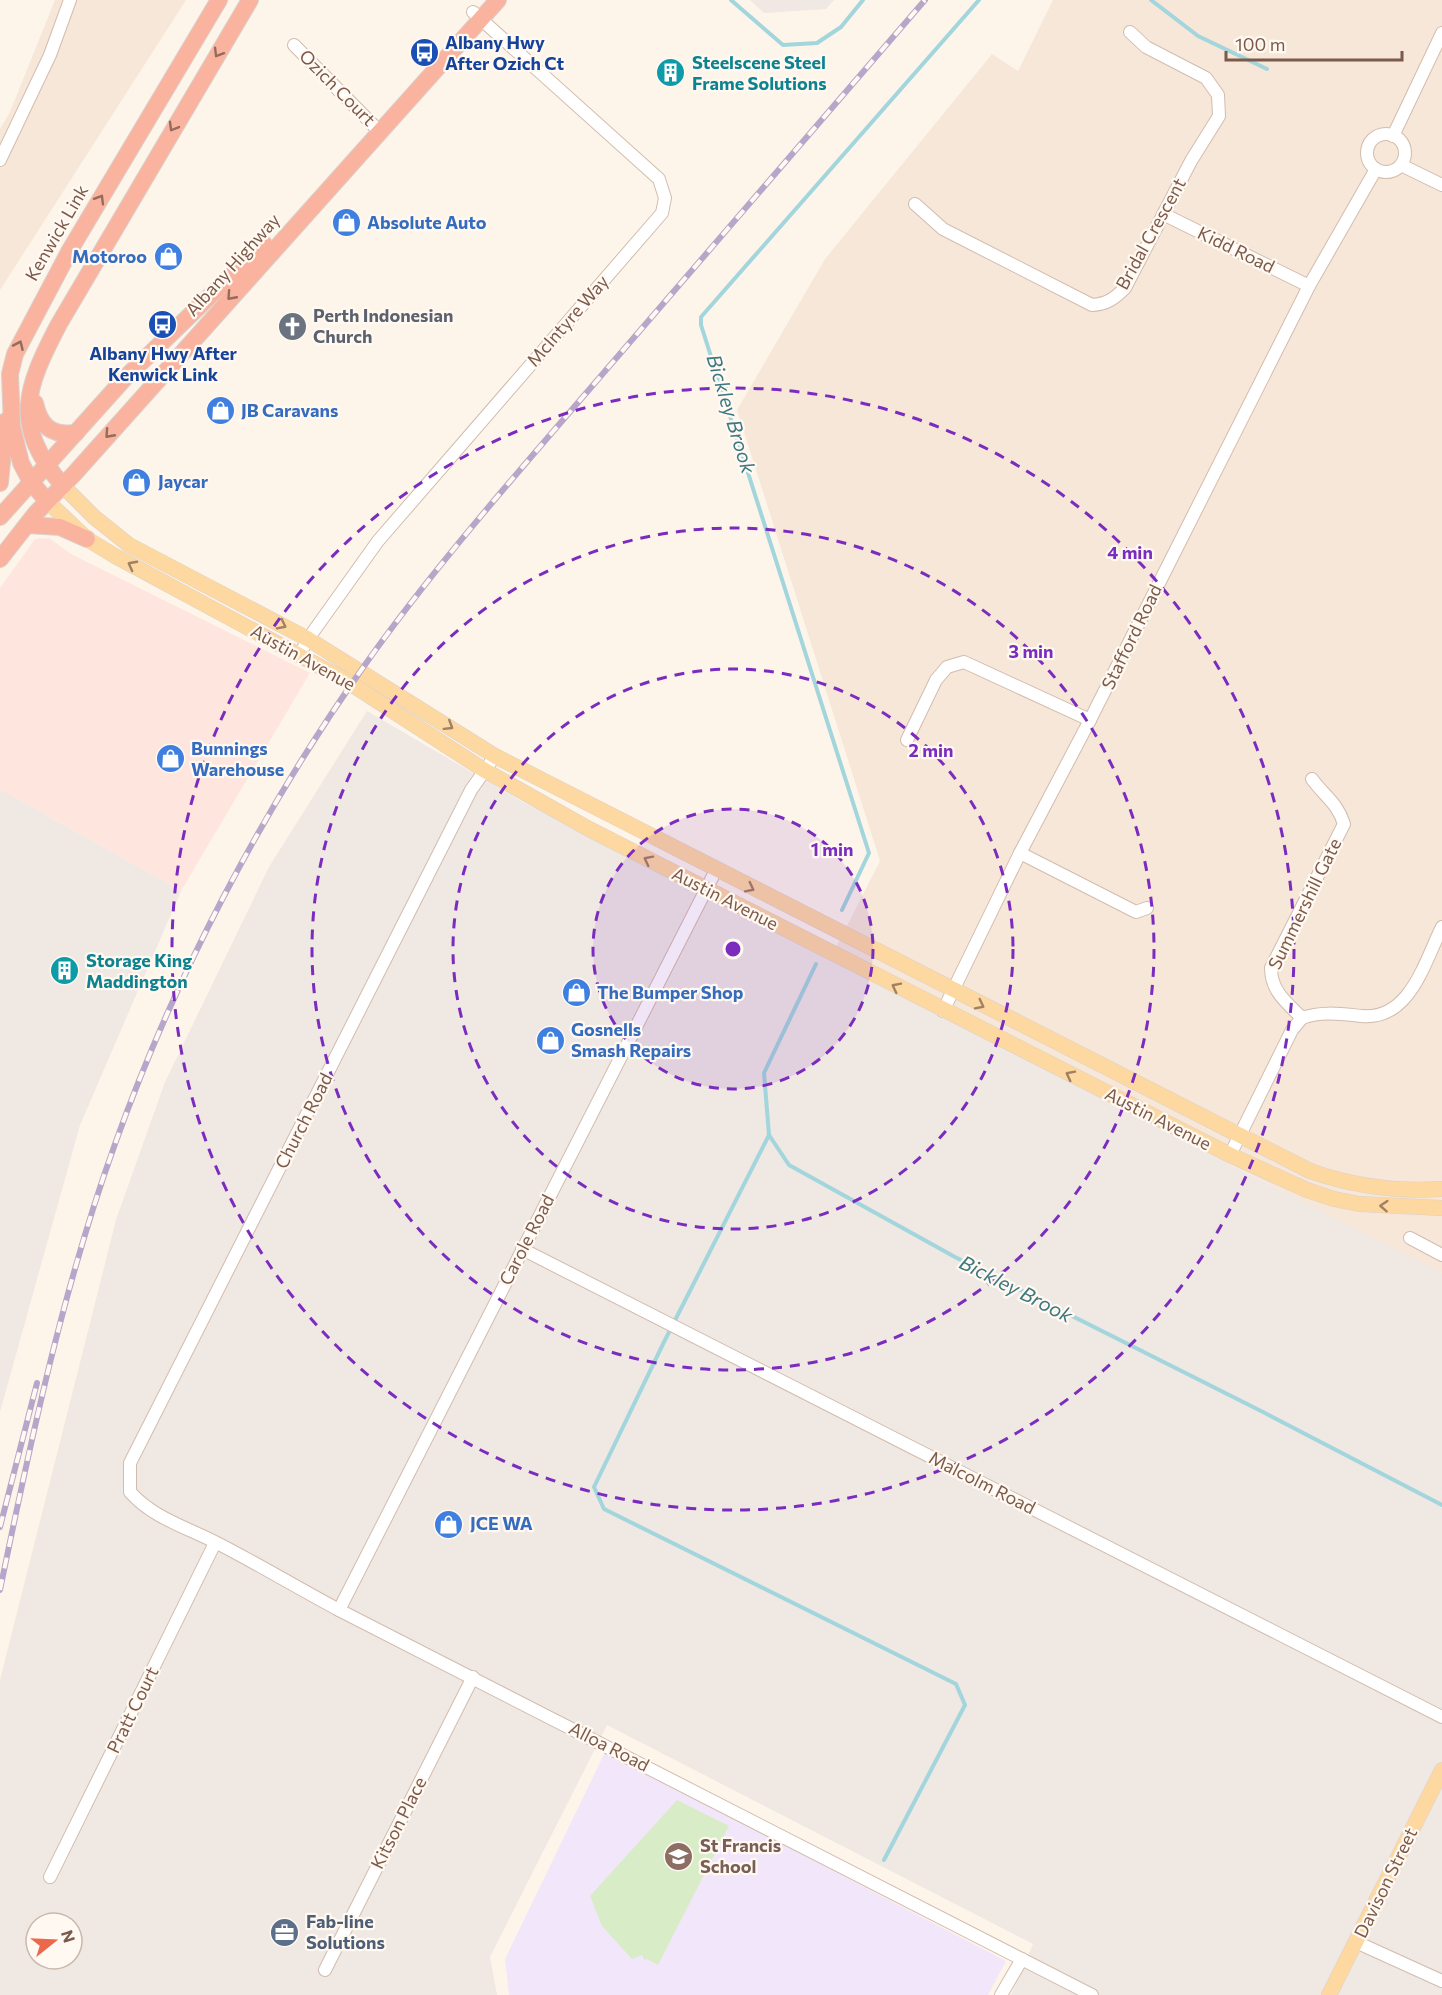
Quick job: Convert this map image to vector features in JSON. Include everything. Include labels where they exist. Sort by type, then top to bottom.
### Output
[{"type":"highway","name":"Kenwick Link","points":[[47,501],[31,482],[21,463],[12,427],[10,374],[15,354],[49,286],[219,0]]},
{"type":"highway","name":"Albany Highway","points":[[0,559],[47,501],[63,486],[479,10],[498,0]]},
{"type":"highway","points":[[63,486],[46,466],[31,431],[29,397],[32,380],[59,324],[248,1]]},
{"type":"highway","name":"Albany Highway","points":[[0,517],[125,378],[272,236],[376,128]]},
{"type":"highway","points":[[0,483],[10,374]]},
{"type":"highway","points":[[32,380],[34,403],[40,422],[57,433],[75,433]]},
{"type":"highway","points":[[27,525],[60,527],[87,539]]},
{"type":"main road","name":"Austin Avenue","points":[[63,486],[94,517],[129,545],[308,639],[495,756],[1239,1137],[1310,1171],[1342,1181],[1389,1189],[1442,1189]]},
{"type":"main road","name":"Austin Avenue","points":[[47,501],[87,539],[345,680],[484,770],[706,890],[943,1011],[1230,1155],[1307,1190],[1359,1204],[1442,1208]]},
{"type":"main road","name":"Davison Street","points":[[1329,1995],[1442,1770]]},
{"type":"street","points":[[0,160],[50,55],[72,2]]},
{"type":"street","name":"McIntyre Way","points":[[300,654],[308,639],[378,541],[662,213],[665,198],[659,179],[479,10]]},
{"type":"street","name":"Bridal Crescent","points":[[915,204],[943,229],[1092,305],[1104,304],[1114,299],[1125,288],[1162,214],[1219,116],[1218,95],[1206,78],[1146,47],[1130,32]]},
{"type":"street","points":[[1393,136],[1442,33]]},
{"type":"street","name":"Ozich Court","points":[[294,45],[376,128]]},
{"type":"street","points":[[1377,136],[1393,136],[1399,139],[1405,149],[1401,165],[1389,172],[1376,169],[1368,161],[1368,148],[1377,136]]},
{"type":"street","points":[[1401,165],[1442,185]]},
{"type":"street","name":"Stafford Road","points":[[943,1011],[1020,853],[1090,720],[1309,286],[1376,169]]},
{"type":"street","name":"Kidd Road","points":[[1162,214],[1309,286]]},
{"type":"street","points":[[908,740],[936,680],[947,667],[964,662],[1090,720]]},
{"type":"street","name":"Church Road","points":[[130,1491],[130,1463],[471,790],[495,756]]},
{"type":"street","name":"Summershill Gate","points":[[1302,1018],[1277,993],[1271,981],[1271,968],[1344,824],[1339,807],[1322,792],[1312,778]]},
{"type":"street","points":[[1020,853],[1137,912],[1147,908]]},
{"type":"street","name":"Carole Road","points":[[339,1610],[716,870]]},
{"type":"street","points":[[1230,1155],[1292,1030],[1302,1018],[1317,1012],[1374,1017],[1386,1014],[1406,1000],[1442,927]]},
{"type":"street","points":[[1410,1238],[1442,1255]]},
{"type":"street","name":"Malcolm Road","points":[[522,1249],[1442,1718]]},
{"type":"street","name":"Alloa Road","points":[[130,1491],[141,1504],[161,1518],[215,1543],[339,1610],[1092,1995]]},
{"type":"street","name":"Pratt Court","points":[[50,1876],[215,1543]]},
{"type":"street","name":"Kitson Place","points":[[325,1970],[473,1677]]},
{"type":"street","points":[[1356,1942],[1442,1982]]},
{"type":"street","points":[[1001,1995],[1022,1959]]},
{"type":"shaded area","points":[[55,0],[186,0],[0,290],[0,129],[10,112]]},
{"type":"shaded area","points":[[750,0],[834,0],[826,9],[764,13]]},
{"type":"shaded area","points":[[1053,0],[1442,0],[1442,1273],[830,959],[880,861],[737,410],[825,259],[992,54],[1018,71]]},
{"type":"shaded area","points":[[49,538],[71,554],[310,673],[181,891],[0,789],[0,588],[35,539]]},
{"type":"shaded area","points":[[367,711],[521,801],[1442,1273],[1442,1995],[1011,1995],[1033,1944],[607,1725],[490,1957],[497,1995],[0,1995],[0,1680],[116,1220],[165,1082],[269,867]]},
{"type":"shaded area","points":[[0,789],[181,891],[80,1125],[0,1412]]},
{"type":"shaded area","name":"St Francis School","points":[[605,1752],[1006,1961],[988,1995],[509,1995],[505,1959]]},
{"type":"green space","points":[[677,1800],[729,1826],[658,1965],[647,1959],[644,1960],[642,1955],[632,1959],[602,1926],[590,1896]]},
{"type":"waterway","name":"Bickley Brook","points":[[731,0],[783,45],[817,43],[841,27],[863,0]]},
{"type":"waterway","name":"Bickley Brook","points":[[842,910],[869,853],[701,325],[701,317],[979,0]]},
{"type":"waterway","points":[[1151,0],[1198,36],[1267,69]]},
{"type":"waterway","name":"Bickley Brook","points":[[816,964],[764,1073],[769,1135],[789,1165],[955,1257],[1442,1505]]},
{"type":"waterway","points":[[769,1135],[664,1342],[594,1487],[604,1509],[956,1684],[965,1705],[884,1860]]},
{"type":"railway","points":[[0,1590],[64,1309],[79,1253],[115,1144],[138,1082],[192,959],[223,898],[289,780],[390,630],[480,517],[925,0]]},
{"type":"railway","points":[[0,1527],[37,1383]]},
{"type":"place","name":"Albany Hwy After Ozich Ct","points":[[424,53]]},
{"type":"place","name":"Steelscene Steel Frame Solutions","points":[[671,73]]},
{"type":"place","name":"Absolute Auto","points":[[346,223]]},
{"type":"place","name":"Motoroo","points":[[168,257]]},
{"type":"place","name":"Albany Hwy After Kenwick Link","points":[[163,325]]},
{"type":"place","name":"Perth Indonesian Church","points":[[292,326]]},
{"type":"place","name":"JB Caravans","points":[[220,411]]},
{"type":"place","name":"Jaycar","points":[[137,482]]},
{"type":"place","name":"Bunnings Warehouse","points":[[170,759]]},
{"type":"place","name":"Storage King Maddington","points":[[65,971]]},
{"type":"place","name":"The Bumper Shop","points":[[576,993]]},
{"type":"place","name":"Gosnells Smash Repairs","points":[[550,1040]]},
{"type":"place","name":"JCE WA","points":[[449,1524]]},
{"type":"place","name":"St Francis School","points":[[679,1856]]},
{"type":"place","name":"Fab-line Solutions","points":[[285,1932]]}]
